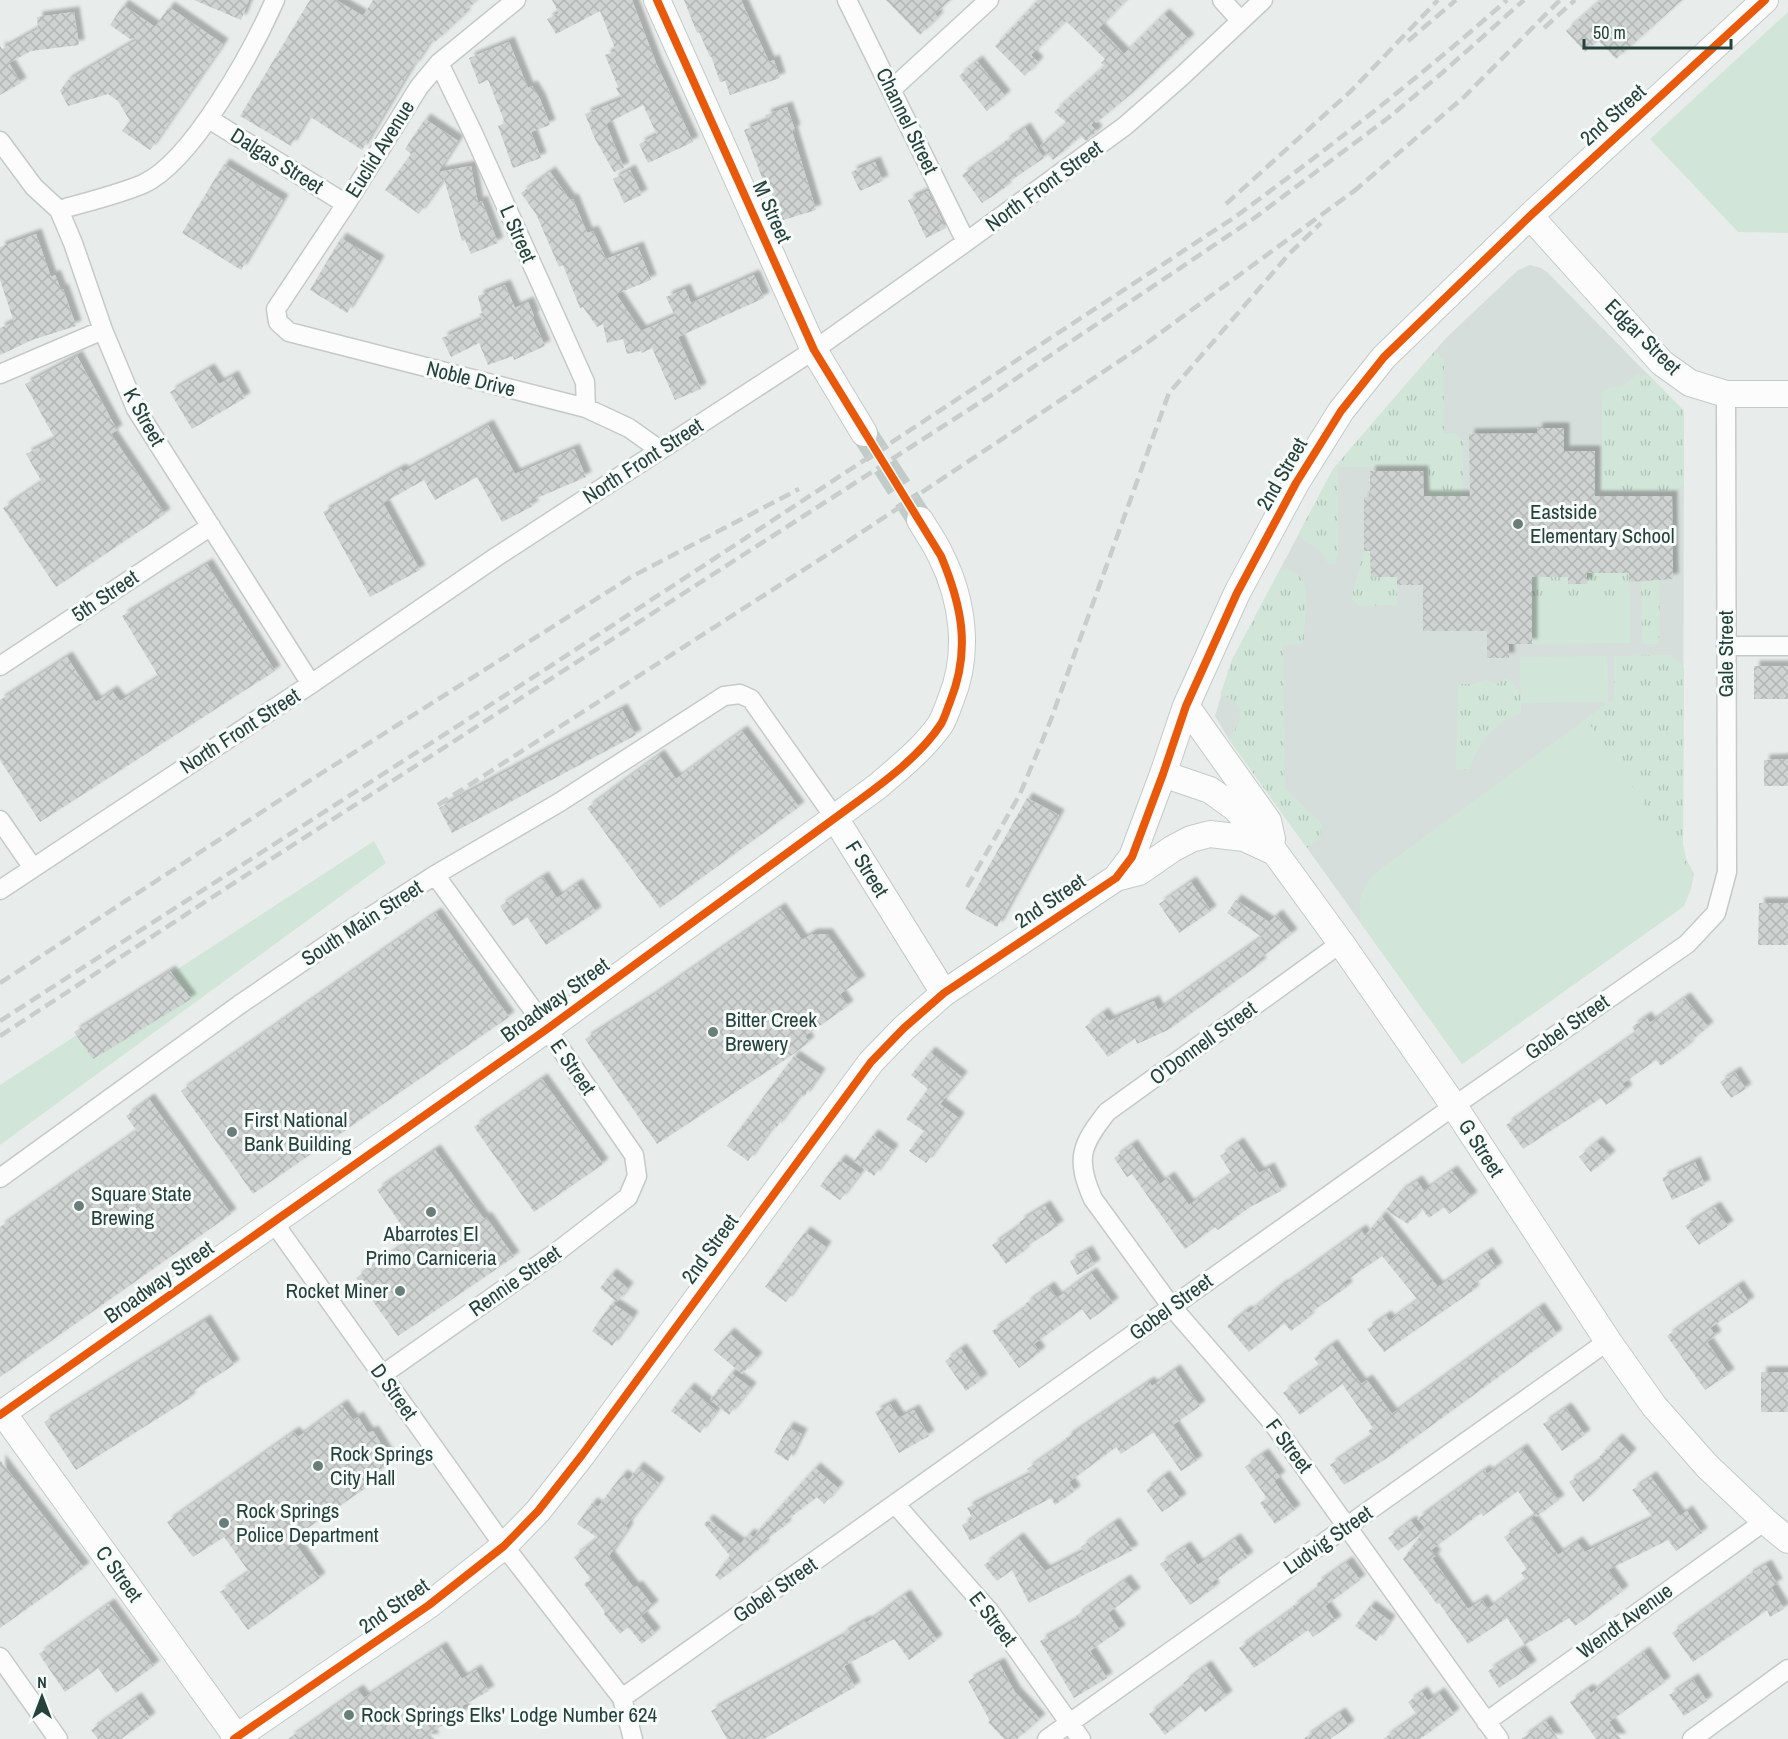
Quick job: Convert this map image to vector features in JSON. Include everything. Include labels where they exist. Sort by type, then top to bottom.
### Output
[{"type":"street","points":[[59,210],[144,184],[174,162],[209,118],[265,22],[275,0]]},
{"type":"street","name":"Euclid Avenue","points":[[278,322],[276,309],[346,204],[419,87],[439,63],[516,0]]},
{"type":"street","name":"M Street","points":[[657,0],[814,350],[864,433]]},
{"type":"street","name":"Channel Street","points":[[847,0],[966,242]]},
{"type":"street","points":[[892,89],[989,0]]},
{"type":"street","points":[[1222,0],[1240,20]]},
{"type":"street","name":"North Front Street","points":[[0,890],[311,684],[496,557],[814,350],[1125,126],[1263,0]]},
{"type":"street","name":"2nd Street","points":[[236,1738],[429,1605],[504,1546],[538,1511],[582,1455],[871,1062],[904,1028],[944,993],[1116,878],[1132,857],[1186,706],[1237,592],[1296,483],[1341,411],[1384,357],[1530,216],[1766,0]]},
{"type":"street","name":"L Street","points":[[439,63],[478,143],[585,382],[586,408]]},
{"type":"street","name":"Dalgas Street","points":[[209,118],[346,204]]},
{"type":"street","name":"K Street","points":[[0,141],[34,187],[59,210],[103,330],[136,409],[311,684]]},
{"type":"street","name":"Edgar Street","points":[[1530,216],[1662,363],[1690,383],[1726,394],[1788,394]]},
{"type":"street","name":"Noble Drive","points":[[278,322],[289,332],[586,408],[629,428],[660,450]]},
{"type":"street","points":[[0,374],[103,330]]},
{"type":"street","name":"Gale Street","points":[[1716,913],[1727,872],[1726,394]]},
{"type":"street","name":"Broadway Street","points":[[1,1412],[274,1223],[547,1029],[878,786],[919,751],[941,723],[957,683],[963,647],[961,619],[954,588],[941,556],[920,520]]},
{"type":"street","name":"5th Street","points":[[0,666],[211,526]]},
{"type":"street","points":[[1726,646],[1788,646]]},
{"type":"street","name":"F Street","points":[[740,694],[751,699],[835,818],[944,993]]},
{"type":"street","name":"South Main Street","points":[[0,1178],[238,1005],[332,942],[435,875],[560,802],[724,696],[740,694]]},
{"type":"street","points":[[1186,706],[1268,821],[1274,851]]},
{"type":"street","name":"G Street","points":[[1163,774],[1210,790],[1235,808],[1274,851],[1454,1106],[1608,1341],[1654,1406],[1699,1458],[1788,1540]]},
{"type":"street","points":[[0,820],[33,868]]},
{"type":"street","points":[[1116,878],[1139,872],[1191,839],[1210,834],[1244,838],[1274,851]]},
{"type":"street","name":"E Street","points":[[435,875],[547,1029],[634,1155],[637,1176]]},
{"type":"street","name":"Gobel Street","points":[[622,1698],[896,1505],[1171,1306],[1687,944],[1716,913]]},
{"type":"street","name":"O'Donnell Street","points":[[1082,1157],[1090,1134],[1107,1112],[1341,943]]},
{"type":"street","name":"F Street","points":[[1082,1157],[1084,1179],[1093,1199],[1171,1306],[1272,1422],[1499,1739]]},
{"type":"street","name":"Rennie Street","points":[[382,1375],[558,1251],[628,1197],[637,1176]]},
{"type":"street","name":"D Street","points":[[274,1223],[504,1546],[622,1698],[633,1739]]},
{"type":"street","name":"Ludvig Street","points":[[1047,1739],[1608,1341]]},
{"type":"street","name":"C Street","points":[[1,1412],[236,1738]]},
{"type":"street","name":"E Street","points":[[896,1505],[990,1612],[1081,1739]]},
{"type":"street","name":"Wendt Avenue","points":[[1486,1722],[1765,1521]]},
{"type":"street","points":[[0,1657],[58,1739]]},
{"type":"street","points":[[1692,1739],[1788,1669]]},
{"type":"shaded area","points":[[1530,265],[1547,272],[1684,411],[1683,845],[1686,859],[1694,874],[1684,906],[1462,1064],[1228,738],[1215,716],[1232,660],[1333,469],[1446,338],[1518,270]]},
{"type":"green space","points":[[1788,12],[1788,233],[1738,232],[1650,139]]},
{"type":"green space","points":[[1434,352],[1444,359],[1444,433],[1454,433],[1463,441],[1463,496],[1429,496],[1428,466],[1338,467],[1338,553],[1335,564],[1329,564],[1319,549],[1304,541],[1299,533],[1333,469]]},
{"type":"green space","points":[[1639,372],[1641,376],[1650,376],[1684,411],[1684,485],[1674,491],[1602,491],[1602,394],[1609,388],[1626,384]]},
{"type":"green space","points":[[1364,551],[1370,551],[1371,577],[1397,577],[1397,605],[1360,606],[1352,600]]},
{"type":"green space","points":[[1603,563],[1603,573],[1629,573],[1630,596],[1532,596],[1532,577]]},
{"type":"green space","points":[[1287,569],[1303,581],[1306,601],[1304,639],[1301,644],[1283,645],[1285,789],[1322,824],[1320,838],[1307,848],[1228,738],[1237,726],[1240,713],[1234,702],[1220,695],[1232,660],[1280,570]]},
{"type":"green space","points":[[1645,579],[1660,579],[1659,644],[1642,644],[1641,582],[1645,582]]},
{"type":"green space","points":[[1532,596],[1630,596],[1630,643],[1532,644]]},
{"type":"green space","points":[[1669,655],[1680,662],[1684,669],[1683,845],[1693,876],[1586,719],[1608,702],[1614,701],[1614,656]]},
{"type":"green space","points":[[1607,656],[1608,702],[1521,703],[1520,657]]},
{"type":"green space","points":[[1506,678],[1516,685],[1520,692],[1521,713],[1503,723],[1487,736],[1468,770],[1456,769],[1458,684],[1474,684],[1486,680],[1497,684]]},
{"type":"green space","points":[[1586,719],[1693,876],[1691,888],[1684,906],[1462,1064],[1362,925],[1360,904],[1363,892],[1374,874]]},
{"type":"green space","points":[[374,841],[386,863],[0,1145],[0,1085]]},
{"type":"building","points":[[194,0],[249,0],[241,20]]},
{"type":"building","points":[[310,0],[336,0],[363,16],[373,0],[478,0],[463,12],[465,14],[435,42],[432,39],[413,65],[362,150],[309,116],[291,146],[240,116]]},
{"type":"building","points":[[552,0],[632,0],[656,63],[693,142],[648,163],[639,144],[657,135],[643,105],[606,124],[624,168],[614,172],[595,139],[585,114],[622,99],[605,55],[616,51],[600,11],[556,34],[547,19],[559,13]]},
{"type":"building","points":[[684,0],[741,0],[769,62],[774,60],[780,78],[730,95],[725,81],[720,82],[711,56],[699,32],[697,33]]},
{"type":"building","points":[[886,0],[950,0],[935,14],[938,17],[920,35]]},
{"type":"building","points":[[1038,0],[1126,0],[1099,28],[1124,54],[1164,14],[1189,39],[1132,93],[1096,123],[1094,121],[1091,125],[1097,131],[1092,136],[1086,141],[1081,136],[1053,160],[1040,146],[1067,123],[1054,112],[1105,66],[1101,63],[1105,59],[1066,21],[1031,55],[1038,62],[1025,76],[995,46]]},
{"type":"building","points":[[1601,0],[1682,0],[1616,59],[1598,40],[1585,52],[1566,31]]},
{"type":"building","points":[[123,5],[155,27],[169,7],[223,44],[150,150],[122,131],[130,121],[118,101],[108,94],[68,106],[60,91],[67,81],[140,38],[130,39],[110,25]]},
{"type":"building","points":[[74,12],[79,45],[31,51],[9,63],[21,83],[0,95],[0,46],[2,49],[38,29],[37,17]]},
{"type":"building","points":[[509,42],[528,88],[532,86],[540,99],[550,125],[531,132],[541,158],[513,168],[498,126],[505,123],[488,80],[479,84],[469,58]]},
{"type":"building","points":[[977,61],[1005,96],[987,111],[959,76]]},
{"type":"building","points":[[787,107],[816,210],[780,221],[768,181],[764,183],[744,130],[768,121],[765,115]]},
{"type":"building","points":[[425,119],[458,141],[438,172],[471,166],[478,203],[482,201],[498,243],[471,254],[465,240],[462,241],[444,179],[419,214],[385,190],[411,154],[405,149]]},
{"type":"building","points":[[1025,128],[1044,158],[982,203],[962,175]]},
{"type":"building","points":[[875,162],[883,181],[860,191],[851,172]]},
{"type":"building","points":[[224,164],[283,200],[241,270],[182,233]]},
{"type":"building","points":[[630,170],[642,195],[624,203],[613,179]]},
{"type":"building","points":[[550,172],[570,200],[573,199],[587,233],[593,231],[606,259],[638,247],[651,280],[616,294],[641,331],[675,316],[666,297],[685,289],[691,303],[754,275],[764,298],[678,337],[701,389],[675,400],[652,348],[642,353],[641,351],[627,354],[623,339],[607,343],[603,324],[597,327],[583,307],[580,308],[563,265],[559,267],[536,214],[521,193]]},
{"type":"building","points":[[928,191],[946,228],[926,238],[908,200]]},
{"type":"building","points":[[36,234],[51,277],[55,275],[61,290],[63,289],[76,326],[32,340],[0,355],[0,328],[14,322],[0,280],[0,247]]},
{"type":"building","points":[[341,238],[379,261],[347,313],[310,290]]},
{"type":"building","points":[[505,285],[515,308],[528,302],[545,346],[514,360],[513,356],[488,365],[479,343],[451,357],[442,338],[482,320],[479,314],[482,313],[478,296]]},
{"type":"building","points":[[77,356],[117,430],[111,434],[165,514],[56,587],[3,508],[42,482],[26,454],[55,439],[25,384]]},
{"type":"building","points":[[209,369],[219,384],[233,376],[245,398],[192,429],[170,392]]},
{"type":"building","points":[[488,425],[515,474],[574,449],[586,477],[530,501],[533,506],[502,522],[477,477],[435,500],[424,480],[383,503],[420,570],[370,597],[323,512],[401,469],[403,472]]},
{"type":"building","name":"Eastside Elementary School","points":[[1537,428],[1564,428],[1564,451],[1595,451],[1595,496],[1672,496],[1673,579],[1629,582],[1629,573],[1587,573],[1587,584],[1568,584],[1568,577],[1532,577],[1532,644],[1509,644],[1509,658],[1487,658],[1487,631],[1423,631],[1423,585],[1397,585],[1397,577],[1371,577],[1370,551],[1364,551],[1364,497],[1370,497],[1370,471],[1423,471],[1424,496],[1470,496],[1469,434],[1537,433]]},
{"type":"building","points":[[207,564],[275,671],[40,822],[0,760],[0,700],[67,657],[96,702],[112,691],[120,701],[159,677],[122,616]]},
{"type":"building","points":[[1754,666],[1788,666],[1788,699],[1754,699]]},
{"type":"building","points":[[622,709],[636,735],[452,833],[439,808]]},
{"type":"building","points":[[742,731],[799,807],[660,908],[587,808],[659,755],[676,779]]},
{"type":"building","points":[[1788,759],[1788,786],[1764,786],[1764,760]]},
{"type":"building","points":[[1027,798],[1059,815],[997,927],[965,909]]},
{"type":"building","points":[[543,877],[557,898],[577,884],[596,912],[546,945],[527,917],[513,926],[500,906]]},
{"type":"building","points":[[1191,882],[1211,911],[1179,933],[1159,904]]},
{"type":"building","points":[[1236,900],[1269,922],[1277,915],[1292,934],[1258,960],[1261,963],[1168,1030],[1137,1044],[1135,1038],[1108,1057],[1085,1027],[1103,1013],[1109,1021],[1154,1001],[1158,1010],[1262,937],[1227,913]]},
{"type":"building","points":[[1759,903],[1788,903],[1788,945],[1758,945]]},
{"type":"building","points":[[780,908],[802,940],[812,934],[827,934],[860,981],[840,994],[848,1006],[805,1036],[809,1042],[792,1055],[657,1144],[585,1039],[651,997]]},
{"type":"building","points":[[436,913],[509,1017],[253,1194],[181,1091]]},
{"type":"building","points":[[170,971],[191,999],[93,1059],[74,1032]]},
{"type":"building","points":[[1685,998],[1708,1027],[1687,1044],[1688,1046],[1661,1066],[1656,1060],[1622,1084],[1627,1090],[1606,1105],[1601,1098],[1523,1149],[1506,1125],[1636,1033],[1632,1027],[1646,1017],[1650,1023]]},
{"type":"building","points":[[930,1052],[962,1077],[940,1104],[959,1118],[926,1163],[909,1151],[924,1131],[906,1119],[928,1089],[911,1075]]},
{"type":"building","points":[[794,1056],[820,1074],[804,1097],[801,1094],[776,1128],[774,1125],[748,1161],[727,1146]]},
{"type":"building","points":[[1735,1072],[1746,1089],[1731,1098],[1720,1082]]},
{"type":"building","points":[[542,1079],[603,1164],[534,1212],[474,1127]]},
{"type":"building","points":[[149,1099],[231,1214],[0,1377],[0,1227],[137,1131],[126,1116]]},
{"type":"building","points":[[873,1135],[893,1150],[874,1176],[854,1161]]},
{"type":"building","points":[[1597,1142],[1610,1156],[1591,1172],[1579,1157]]},
{"type":"building","points":[[1238,1143],[1259,1173],[1269,1168],[1281,1191],[1250,1207],[1218,1230],[1215,1227],[1185,1249],[1132,1174],[1127,1177],[1114,1158],[1132,1145],[1160,1184],[1169,1177],[1189,1205],[1232,1174],[1220,1156]]},
{"type":"building","points":[[435,1150],[514,1257],[398,1336],[356,1278],[411,1239],[377,1190]]},
{"type":"building","points":[[840,1160],[860,1174],[840,1200],[820,1186]]},
{"type":"building","points":[[1695,1162],[1705,1185],[1672,1200],[1662,1178]]},
{"type":"building","points":[[1452,1171],[1472,1197],[1449,1214],[1444,1207],[1429,1218],[1421,1208],[1408,1224],[1386,1210],[1400,1192],[1417,1181],[1424,1191]]},
{"type":"building","points":[[1045,1206],[1058,1226],[1023,1249],[1024,1251],[1006,1264],[992,1245],[1021,1225],[1019,1222]]},
{"type":"building","points":[[1715,1207],[1728,1226],[1699,1245],[1685,1226]]},
{"type":"building","points":[[1381,1216],[1438,1287],[1487,1253],[1497,1268],[1471,1286],[1474,1290],[1384,1352],[1367,1329],[1386,1316],[1389,1321],[1418,1300],[1382,1256],[1344,1282],[1347,1287],[1307,1315],[1309,1317],[1291,1331],[1284,1323],[1249,1352],[1227,1326],[1361,1230],[1365,1236]]},
{"type":"building","points":[[805,1232],[826,1247],[786,1302],[765,1287]]},
{"type":"building","points":[[1087,1251],[1095,1265],[1077,1275],[1070,1261]]},
{"type":"building","points":[[1091,1273],[1113,1303],[1090,1320],[1082,1309],[1034,1344],[1040,1352],[1019,1368],[992,1331],[1027,1307],[1025,1304],[1049,1287],[1057,1298]]},
{"type":"building","points":[[611,1274],[628,1288],[617,1302],[600,1288]]},
{"type":"building","points":[[1738,1286],[1749,1302],[1710,1328],[1716,1336],[1707,1342],[1729,1374],[1705,1390],[1667,1336]]},
{"type":"building","points":[[612,1303],[633,1317],[612,1346],[592,1331]]},
{"type":"building","points":[[1539,1308],[1557,1334],[1387,1458],[1344,1485],[1330,1465],[1372,1436],[1368,1431],[1373,1428],[1342,1384],[1300,1415],[1283,1393],[1320,1366],[1314,1358],[1332,1345],[1361,1384],[1367,1380],[1392,1414]]},
{"type":"building","points":[[205,1320],[234,1365],[188,1394],[190,1398],[76,1470],[44,1422]]},
{"type":"building","points":[[729,1333],[757,1358],[742,1374],[714,1350]]},
{"type":"building","points":[[961,1349],[982,1379],[966,1391],[945,1361]]},
{"type":"building","points":[[1175,1370],[1200,1406],[1173,1425],[1197,1461],[1181,1471],[1152,1433],[1121,1454],[1116,1447],[1069,1482],[1075,1491],[1055,1505],[1051,1498],[970,1541],[962,1525],[973,1519],[967,1508],[1031,1474],[1027,1469],[1067,1441],[1066,1438],[1149,1382],[1152,1386]]},
{"type":"building","points":[[1761,1372],[1788,1372],[1788,1412],[1761,1412]]},
{"type":"building","points":[[731,1373],[751,1388],[729,1415],[710,1400]]},
{"type":"building","points":[[689,1388],[717,1411],[700,1433],[671,1411]]},
{"type":"building","points":[[890,1404],[899,1418],[914,1410],[929,1436],[899,1453],[875,1412]]},
{"type":"building","points":[[342,1405],[353,1420],[358,1417],[368,1433],[373,1431],[393,1463],[374,1474],[377,1480],[292,1539],[320,1578],[248,1630],[220,1592],[249,1572],[224,1537],[193,1557],[167,1522],[294,1432],[298,1437]]},
{"type":"building","points":[[1566,1408],[1585,1435],[1562,1451],[1543,1424]]},
{"type":"building","points":[[788,1427],[802,1434],[788,1461],[774,1452]]},
{"type":"building","points":[[1617,1439],[1631,1454],[1583,1502],[1569,1482],[1602,1459],[1599,1457]]},
{"type":"building","points":[[1522,1449],[1559,1500],[1536,1517],[1518,1491],[1483,1516],[1481,1513],[1431,1550],[1436,1556],[1432,1558],[1468,1609],[1482,1600],[1488,1609],[1526,1580],[1521,1573],[1527,1569],[1504,1537],[1531,1518],[1558,1555],[1577,1542],[1585,1552],[1653,1518],[1632,1490],[1651,1477],[1680,1516],[1687,1511],[1702,1533],[1676,1551],[1668,1540],[1608,1570],[1623,1591],[1575,1626],[1569,1618],[1525,1645],[1507,1618],[1468,1644],[1439,1603],[1437,1604],[1403,1559],[1426,1528],[1417,1519],[1485,1470],[1487,1474]]},
{"type":"building","points":[[1263,1454],[1280,1477],[1274,1481],[1295,1510],[1275,1524],[1260,1503],[1267,1498],[1245,1467]]},
{"type":"building","points":[[0,1460],[84,1568],[0,1628]]},
{"type":"building","points":[[638,1467],[659,1483],[626,1526],[628,1528],[609,1556],[634,1588],[637,1586],[653,1606],[641,1616],[655,1633],[642,1644],[628,1627],[620,1634],[604,1614],[605,1612],[584,1584],[591,1579],[574,1557],[598,1538],[577,1524],[592,1503],[598,1507],[622,1475],[629,1480]]},
{"type":"building","points":[[815,1468],[838,1488],[824,1504],[817,1497],[784,1522],[786,1525],[761,1543],[764,1545],[720,1580],[715,1575],[730,1556],[704,1524],[708,1520],[740,1544],[749,1534],[753,1537]]},
{"type":"building","points":[[1164,1476],[1181,1499],[1162,1512],[1146,1490]]},
{"type":"building","points":[[1411,1521],[1421,1534],[1398,1551],[1388,1538]]},
{"type":"building","points":[[1114,1523],[1133,1550],[1029,1603],[1012,1570],[997,1581],[984,1565],[1018,1538],[1045,1571],[1084,1551],[1081,1547]]},
{"type":"building","points":[[1235,1539],[1248,1557],[1211,1583],[1214,1588],[1190,1605],[1160,1564],[1185,1547],[1198,1565]]},
{"type":"building","points":[[1347,1562],[1360,1580],[1325,1606],[1336,1621],[1313,1637],[1308,1630],[1254,1668],[1239,1648],[1293,1609],[1292,1607],[1319,1588],[1316,1584]]},
{"type":"building","points":[[1766,1565],[1777,1584],[1771,1587],[1784,1609],[1770,1617],[1767,1610],[1693,1662],[1672,1633],[1748,1578],[1747,1576]]},
{"type":"building","points":[[1125,1580],[1135,1593],[1108,1613],[1120,1630],[1090,1651],[1107,1678],[1074,1698],[1040,1641],[1078,1619],[1076,1616]]},
{"type":"building","points":[[905,1595],[937,1640],[909,1660],[894,1639],[844,1666],[855,1687],[764,1739],[727,1739],[711,1711],[843,1636],[842,1634],[865,1621],[866,1623]]},
{"type":"building","points":[[109,1604],[154,1666],[116,1693],[98,1668],[65,1692],[39,1654]]},
{"type":"building","points":[[1370,1606],[1390,1621],[1376,1641],[1355,1626]]},
{"type":"building","points":[[441,1647],[462,1679],[476,1670],[489,1691],[462,1706],[465,1712],[430,1733],[434,1739],[288,1739],[358,1690],[364,1698]]},
{"type":"building","points":[[1520,1650],[1531,1666],[1499,1688],[1488,1671]]},
{"type":"building","points":[[1644,1652],[1665,1682],[1609,1722],[1621,1739],[1596,1739],[1570,1702],[1588,1689],[1591,1693]]},
{"type":"building","points":[[999,1663],[1015,1692],[1040,1719],[1017,1739],[1004,1739],[988,1722],[990,1721],[968,1681]]},
{"type":"building","points":[[1206,1666],[1227,1696],[1205,1712],[1200,1706],[1165,1735],[1149,1714],[1185,1685],[1183,1683]]},
{"type":"building","points":[[1693,1679],[1707,1701],[1684,1716],[1669,1695]]},
{"type":"building","points":[[1422,1692],[1428,1701],[1439,1693],[1454,1714],[1420,1739],[1383,1739],[1417,1715],[1408,1702]]},
{"type":"building","points":[[136,1698],[150,1718],[121,1739],[98,1739],[91,1730]]},
{"type":"building","points":[[1340,1713],[1349,1726],[1330,1739],[1303,1739]]},
{"type":"building","points":[[1546,1721],[1558,1739],[1521,1739]]},
{"type":"tunnel","points":[[864,433],[920,520]]},
{"type":"railway","points":[[1226,204],[1352,90],[1438,0]]},
{"type":"railway","points":[[1408,41],[1456,0]]},
{"type":"railway","points":[[0,1021],[552,665],[1235,217],[1374,112],[1507,0]]},
{"type":"railway","points":[[0,1036],[993,394],[1253,219],[1388,118],[1524,0]]},
{"type":"railway","points":[[1353,192],[1464,97],[1560,0]]},
{"type":"railway","points":[[1544,28],[1575,0]]},
{"type":"railway","points":[[438,805],[853,538],[1148,342],[1358,188]]},
{"type":"railway","points":[[967,887],[1020,794],[1050,722],[1169,393],[1289,254],[1321,223]]},
{"type":"railway","points":[[0,983],[306,783],[631,577],[799,489]]},
{"type":"cycle path","points":[[0,1415],[547,1029],[863,798],[919,751],[942,721],[957,683],[962,646],[959,610],[941,556],[814,350],[657,0]]},
{"type":"cycle path","points":[[234,1739],[429,1605],[504,1546],[538,1511],[582,1455],[871,1062],[904,1028],[944,993],[1116,878],[1132,857],[1186,706],[1237,593],[1296,483],[1341,411],[1384,357],[1530,216],[1765,0]]},
{"type":"place","name":"Eastside Elementary School","points":[[1518,524]]},
{"type":"place","name":"Bitter Creek Brewery","points":[[713,1032]]},
{"type":"place","name":"First National Bank Building","points":[[232,1132]]},
{"type":"place","name":"Square State Brewing","points":[[79,1206]]},
{"type":"place","name":"Abarrotes El Primo Carniceria","points":[[431,1212]]},
{"type":"place","name":"Rocket Miner","points":[[400,1291]]},
{"type":"place","name":"Rock Springs City Hall","points":[[318,1466]]},
{"type":"place","name":"Rock Springs Police Department","points":[[224,1523]]},
{"type":"place","name":"Rock Springs Elks' Lodge Number 624","points":[[349,1715]]}]
